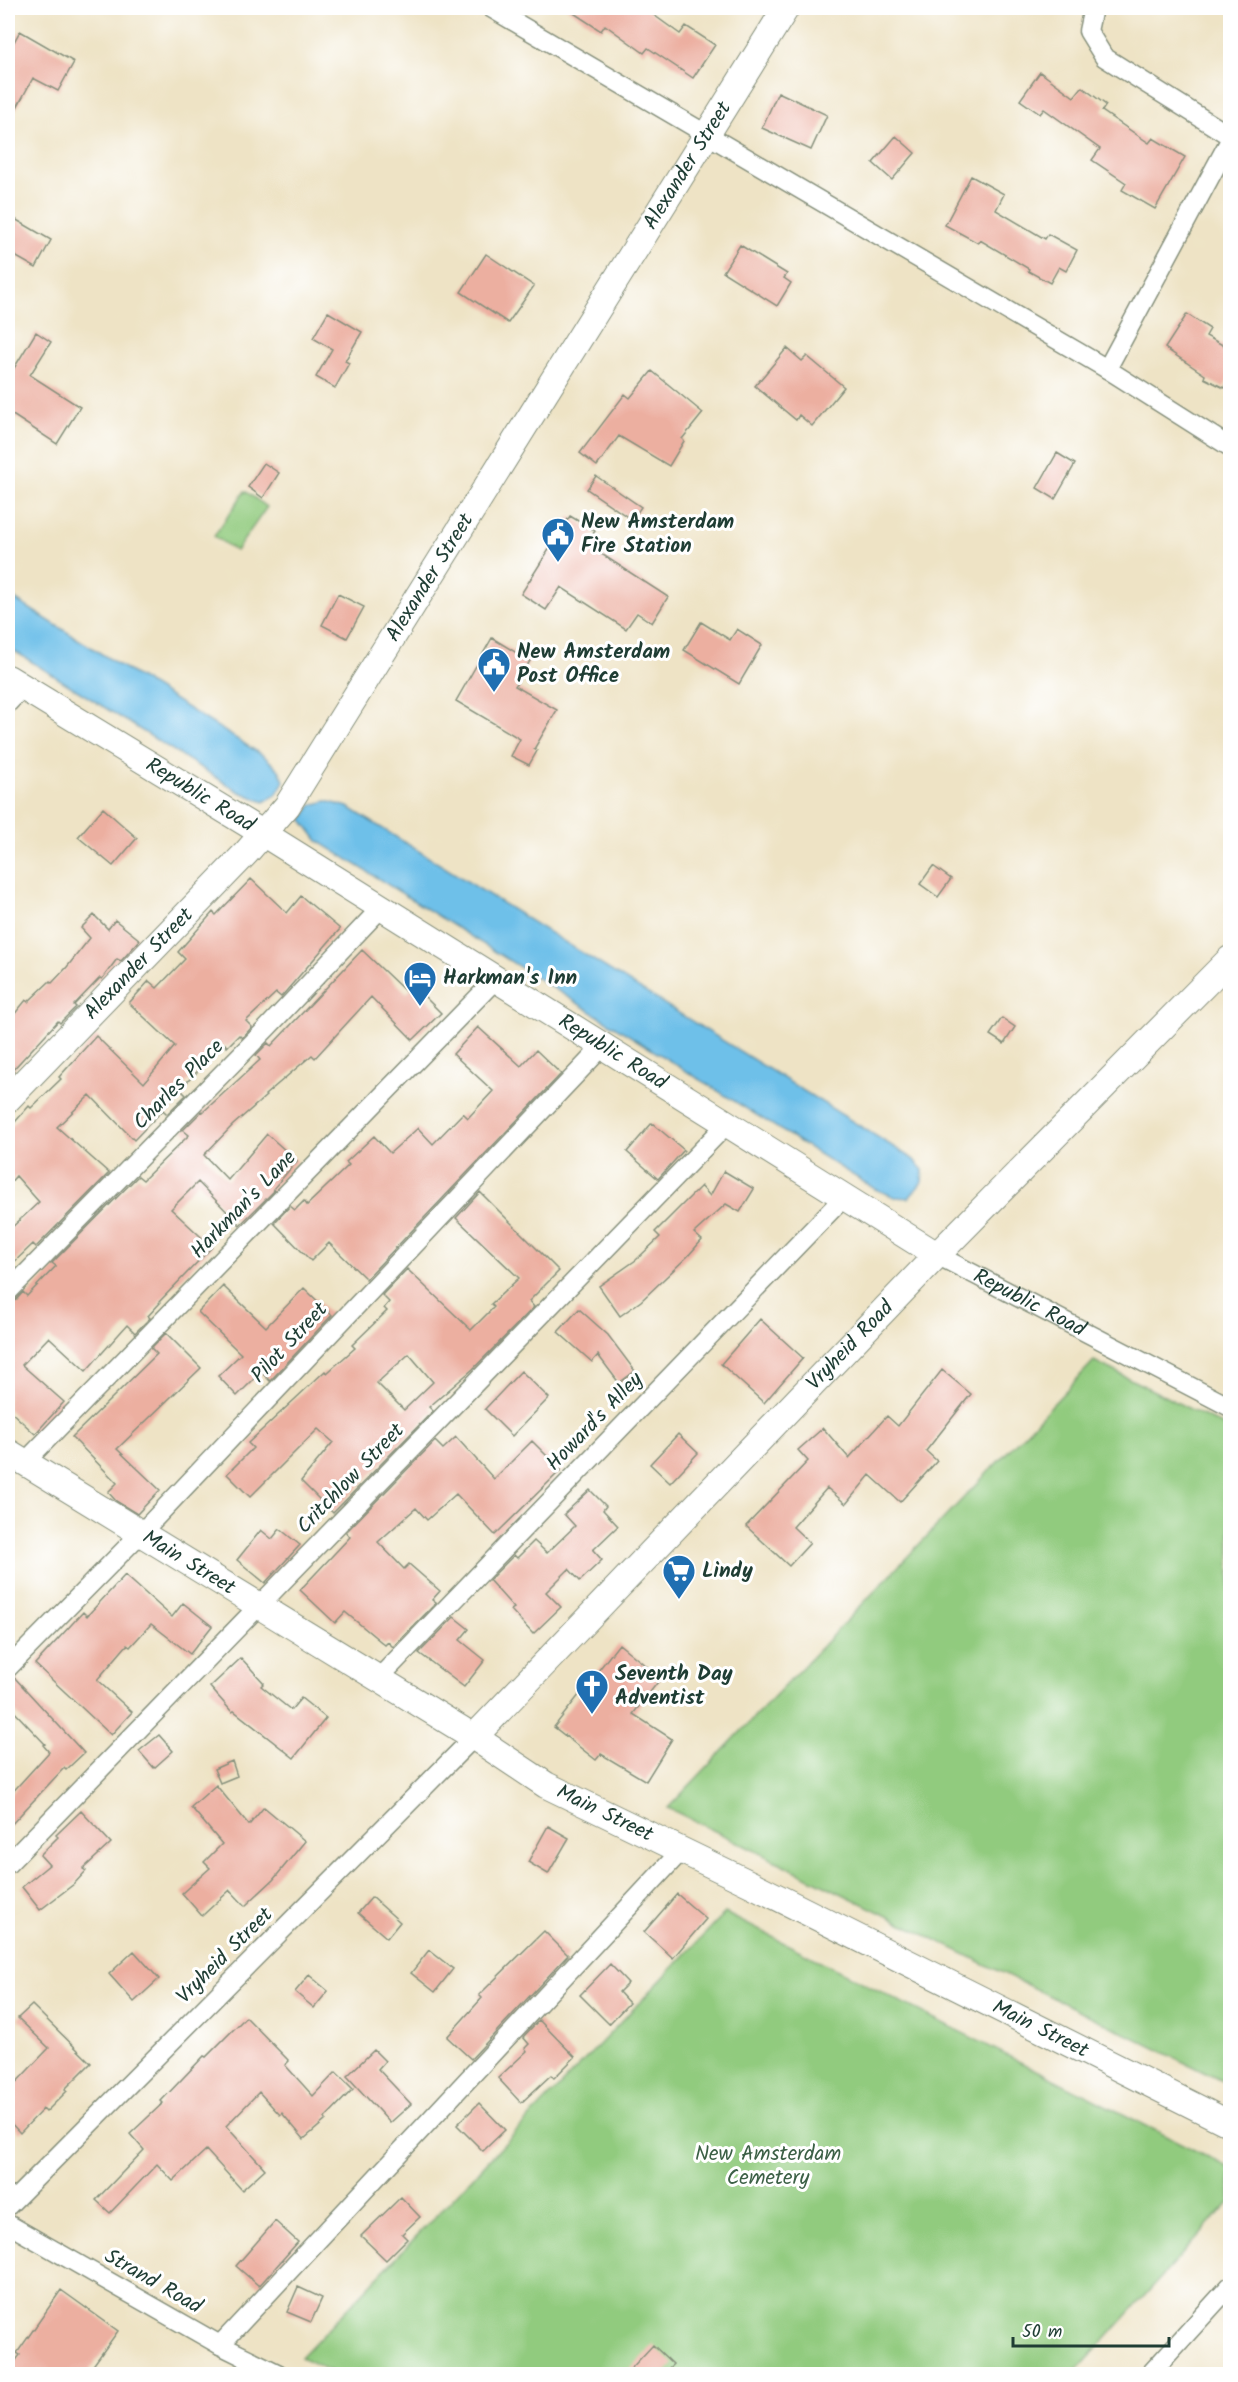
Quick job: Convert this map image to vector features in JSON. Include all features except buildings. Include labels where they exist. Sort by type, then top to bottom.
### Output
[{"type":"street","points":[[491,8],[1107,369],[1230,447]]},
{"type":"street","name":"Alexander Street","points":[[8,1099],[264,834],[287,806],[786,8]]},
{"type":"street","points":[[1093,8],[1088,31],[1104,57],[1230,138],[1107,369]]},
{"type":"street","name":"Republic Road","points":[[13,689],[264,834],[937,1254],[1230,1407]]},
{"type":"street","name":"Charles Place","points":[[8,1292],[259,1037],[381,908]]},
{"type":"street","name":"Vryheid Road","points":[[474,1737],[937,1254],[1230,958]]},
{"type":"street","name":"Harkman's Lane","points":[[16,1457],[496,978]]},
{"type":"street","name":"Pilot Street","points":[[8,1668],[141,1533],[602,1047]]},
{"type":"street","name":"Critchlow Street","points":[[8,1864],[727,1124]]},
{"type":"street","name":"Howard's Alley","points":[[378,1678],[844,1197]]},
{"type":"street","name":"Main Street","points":[[16,1457],[474,1737],[546,1785],[772,1894],[1230,2124]]},
{"type":"street","name":"Vryheid Street","points":[[8,2206],[474,1737]]},
{"type":"street","points":[[220,2345],[681,1851]]},
{"type":"street","name":"Strand Road","points":[[8,2224],[220,2345],[279,2374]]},
{"type":"street","points":[[1150,2374],[1230,2286]]},
{"type":"green space","points":[[245,491],[267,507],[236,551],[214,536]]},
{"type":"green space","points":[[1094,1361],[1230,1429],[1230,2085],[668,1808]]},
{"type":"green space","name":"New Amsterdam Cemetery","points":[[725,1913],[1230,2168],[1230,2201],[1074,2374],[336,2374],[301,2357]]},
{"type":"water","points":[[8,595],[264,756],[279,770],[284,781],[276,795],[264,802],[238,791],[8,647]]},
{"type":"water","points":[[326,801],[348,807],[913,1159],[923,1170],[922,1182],[909,1198],[895,1197],[875,1189],[318,841],[302,820],[312,805]]},
{"type":"place","name":"New Amsterdam Fire Station","points":[[558,563]]},
{"type":"place","name":"New Amsterdam Post Office","points":[[494,693]]},
{"type":"place","name":"Harkman's Inn","points":[[420,1007]]},
{"type":"place","name":"Lindy","points":[[679,1600]]},
{"type":"place","name":"Seventh Day Adventist","points":[[592,1715]]}]
